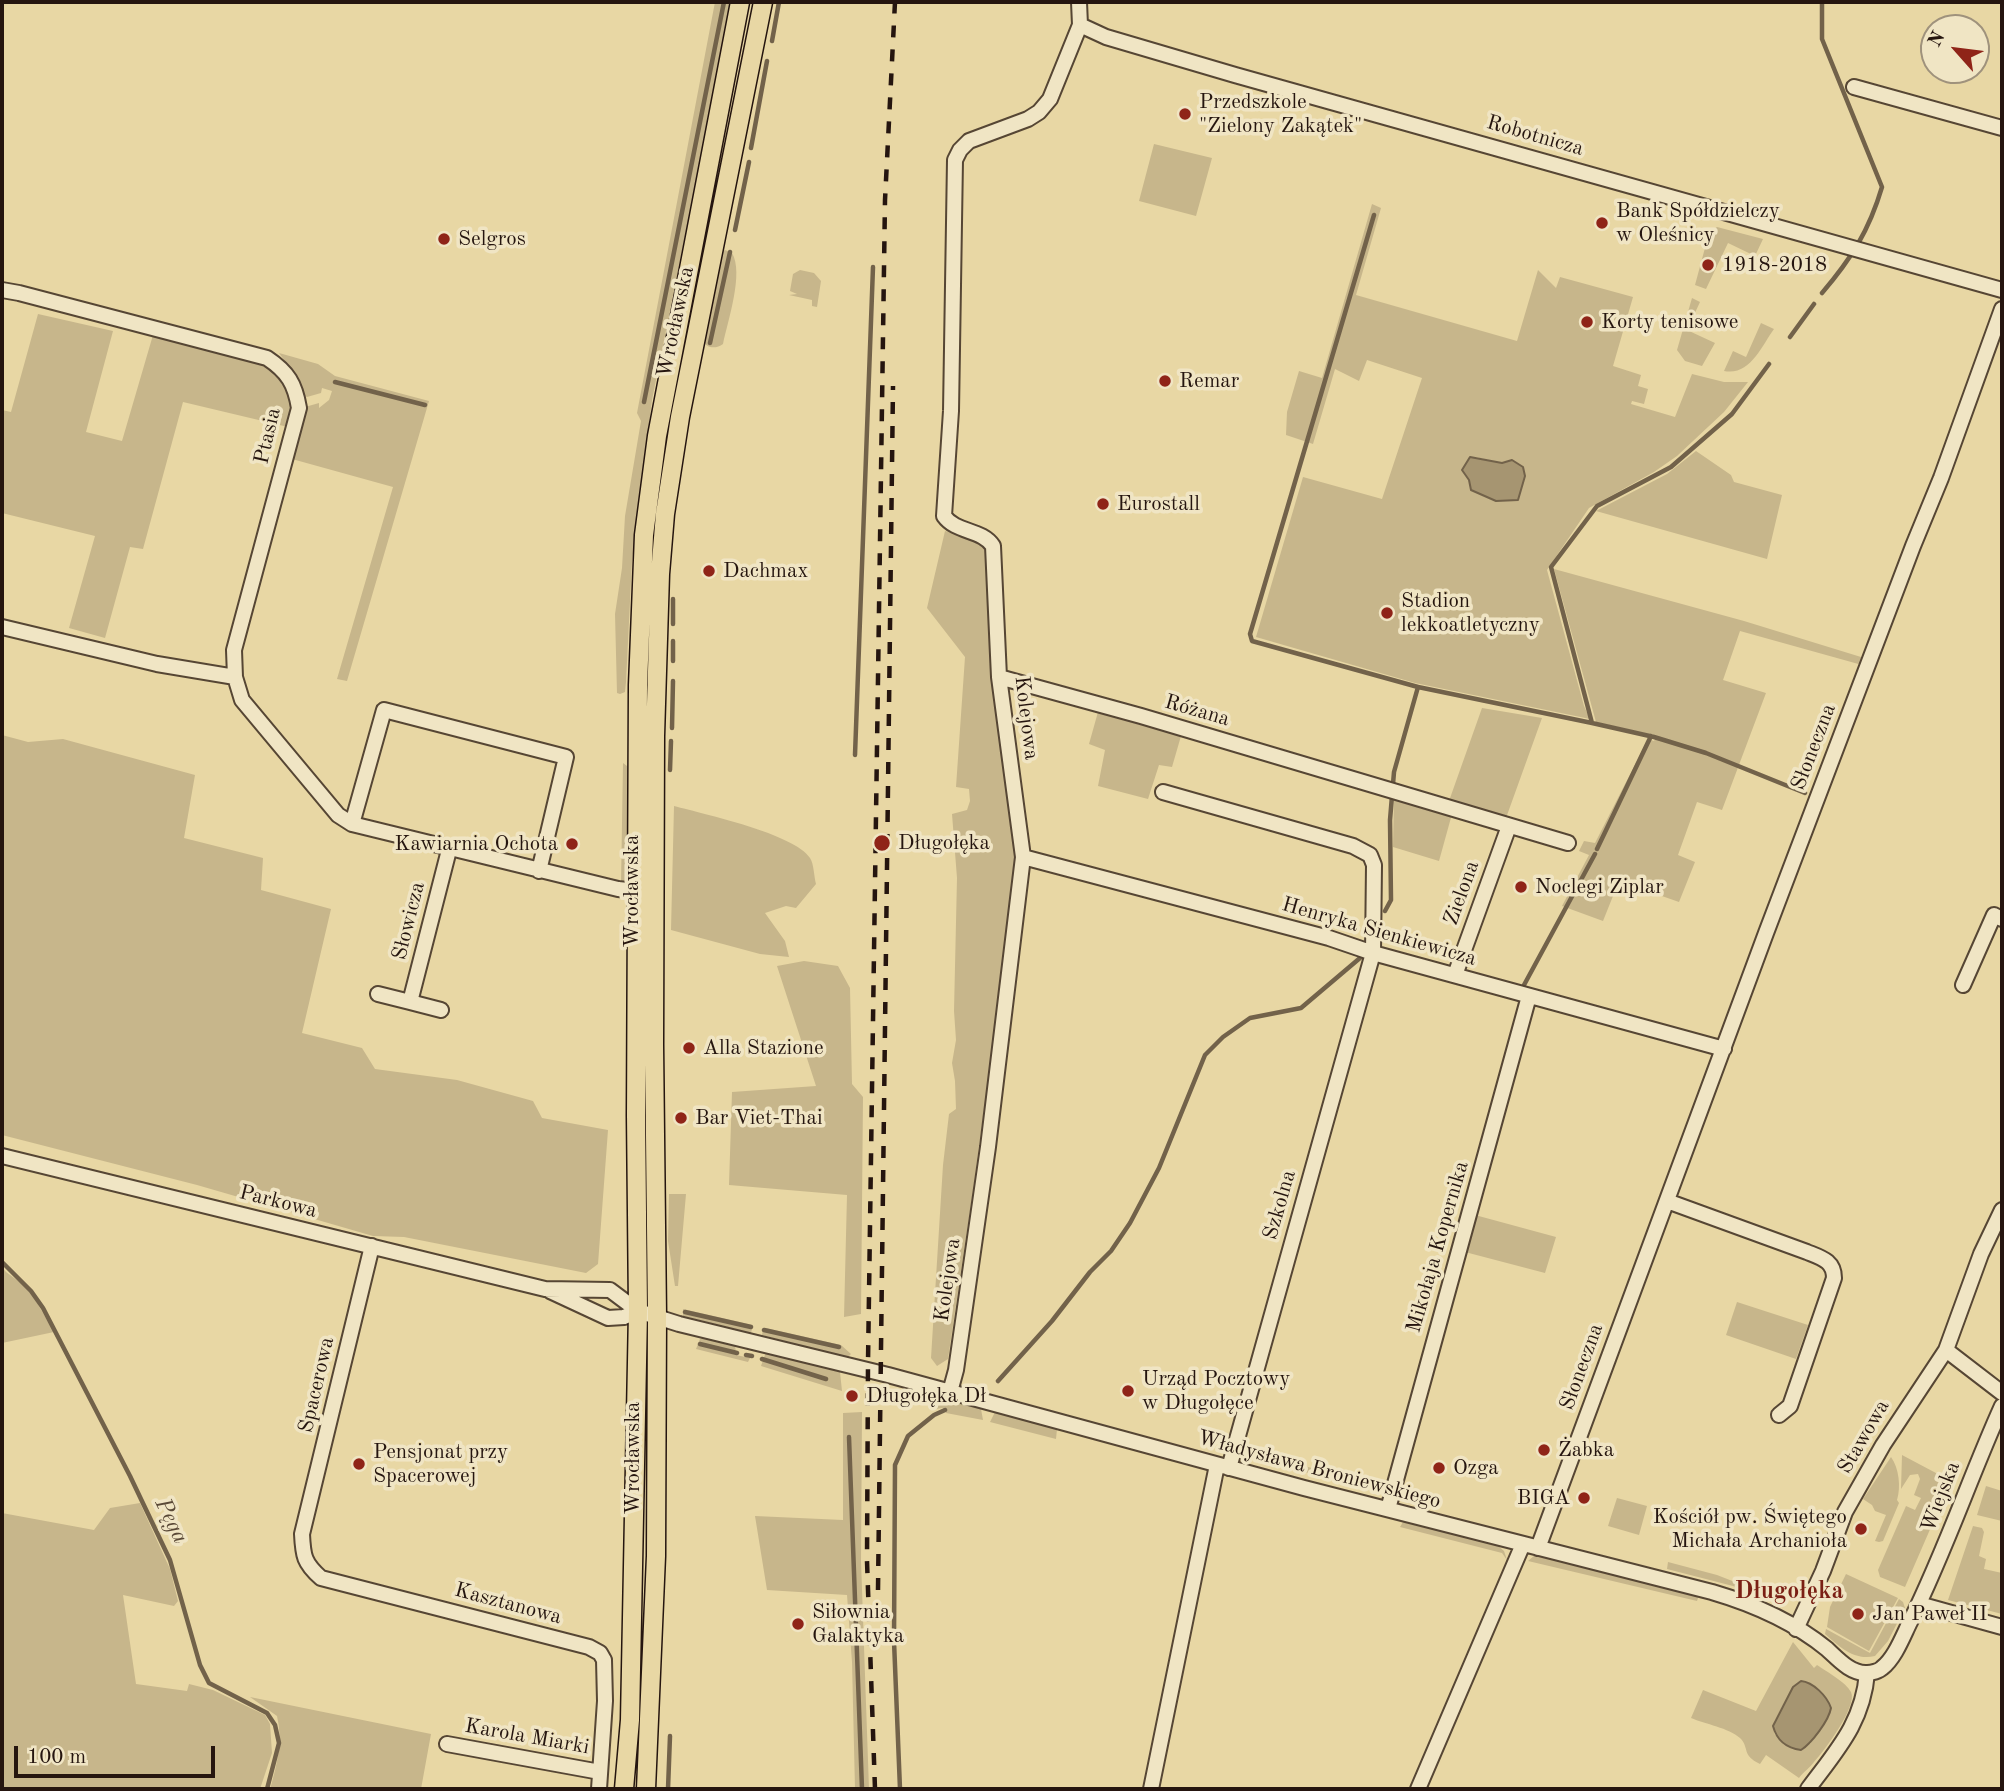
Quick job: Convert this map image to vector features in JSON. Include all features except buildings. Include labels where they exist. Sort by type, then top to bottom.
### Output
[{"type":"main road","name":"Wrocławska","points":[[624,1789],[630,1720],[638,1311],[638,685],[644,535],[657,436],[740,2]]},
{"type":"main road","name":"Wrocławska","points":[[646,1789],[656,1556],[655,736],[660,574],[665,514],[681,411],[764,2]]},
{"type":"street","points":[[1079,2],[1080,25]]},
{"type":"street","name":"Kolejowa","points":[[950,1392],[956,1370],[988,1147],[1023,857],[999,677],[993,546],[988,539],[949,523],[944,516],[951,411],[955,160],[968,141],[1028,119],[1039,112],[1050,99],[1080,25]]},
{"type":"street","name":"Robotnicza","points":[[1080,25],[1106,37],[2002,290]]},
{"type":"street","points":[[1854,87],[2002,128]]},
{"type":"street","name":"Ptasia","points":[[2,290],[268,358],[290,378],[296,388],[299,408],[234,650],[235,677],[242,700],[338,815],[352,824],[449,850],[637,891]]},
{"type":"street","name":"Słoneczna","points":[[1538,1548],[1913,546],[1941,478],[2002,309]]},
{"type":"street","points":[[2,627],[156,664],[235,677]]},
{"type":"street","name":"Różana","points":[[999,677],[1390,789],[1509,826]]},
{"type":"street","points":[[352,824],[384,710],[566,757],[538,871]]},
{"type":"street","name":"Szkolna","points":[[1152,1789],[1223,1466],[1373,953],[1374,865],[1370,855],[1364,850],[1163,792]]},
{"type":"street","points":[[1509,826],[1567,843]]},
{"type":"street","name":"Zielona","points":[[1455,975],[1509,826]]},
{"type":"street","name":"Słowicza","points":[[410,1002],[449,850]]},
{"type":"street","name":"Henryka Sienkiewicza","points":[[1023,857],[1329,938],[1373,953],[1724,1049]]},
{"type":"street","points":[[1963,985],[1994,915],[2002,919]]},
{"type":"street","points":[[378,994],[441,1010]]},
{"type":"street","name":"Mikołaja Kopernika","points":[[1388,1509],[1529,996]]},
{"type":"street","name":"Parkowa","points":[[2,1156],[545,1289],[608,1318],[624,1317],[638,1311]]},
{"type":"street","points":[[1667,1201],[1826,1259],[1831,1264],[1834,1278],[1790,1406],[1779,1415]]},
{"type":"street","name":"Stawowa","points":[[1796,1629],[1823,1571],[1845,1512],[1883,1445],[1946,1350],[1981,1254],[2002,1210]]},
{"type":"street","name":"Spacerowa","points":[[302,1534],[372,1246]]},
{"type":"street","name":"Parkowa","points":[[545,1289],[610,1290],[638,1311],[657,1317]]},
{"type":"street","name":"Władysława Broniewskiego","points":[[657,1317],[1735,1599],[1796,1629],[1850,1668],[1867,1673]]},
{"type":"street","points":[[1946,1350],[2002,1393]]},
{"type":"street","name":"Wiejska","points":[[1919,1604],[2002,1406]]},
{"type":"street","name":"Kasztanowa","points":[[302,1534],[303,1555],[308,1567],[321,1578],[589,1647],[600,1653],[604,1660],[605,1700],[599,1789]]},
{"type":"street","points":[[1418,1789],[1523,1544]]},
{"type":"street","points":[[1808,1789],[1858,1715],[1865,1695],[1867,1673],[1879,1671],[1890,1659],[1919,1604],[2002,1627]]},
{"type":"street","name":"Karola Miarki","points":[[447,1744],[600,1772]]},
{"type":"shaded area","points":[[715,2],[732,2],[652,400],[632,561],[625,692],[620,694],[617,693],[615,614],[622,568],[625,516],[641,421],[637,413]]},
{"type":"shaded area","points":[[1154,144],[1212,158],[1196,216],[1139,201]]},
{"type":"shaded area","points":[[1372,204],[1381,208],[1356,295],[1517,341],[1538,270],[1556,288],[1560,277],[1633,297],[1613,366],[1641,375],[1638,386],[1648,389],[1644,404],[1632,401],[1631,404],[1675,417],[1692,374],[1724,382],[1748,382],[1724,412],[1677,456],[1589,508],[1547,570],[1584,706],[1590,719],[1415,683],[1256,637],[1303,477],[1382,499],[1422,378],[1367,360],[1359,381],[1335,369],[1313,444],[1286,435],[1287,412],[1299,371],[1322,378]],"holes":[[[1475,457],[1502,463],[1518,500],[1496,501],[1471,490],[1469,480]]]},
{"type":"shaded area","points":[[1717,227],[1763,239],[1755,256],[1728,243],[1706,289],[1695,285],[1709,233]]},
{"type":"shaded area","points":[[725,250],[732,253],[735,262],[736,284],[723,344],[712,347],[702,340],[719,252]]},
{"type":"shaded area","points":[[800,270],[814,273],[821,281],[817,307],[812,306],[812,300],[789,295],[797,294],[790,291],[793,274]]},
{"type":"shaded area","points":[[1692,298],[1700,302],[1687,330],[1715,343],[1702,366],[1685,361],[1677,350]]},
{"type":"shaded area","points":[[38,314],[113,331],[86,432],[122,441],[153,335],[261,364],[278,375],[287,388],[291,402],[288,427],[183,402],[143,549],[130,547],[105,638],[69,628],[95,536],[2,513],[2,410],[11,412]]},
{"type":"shaded area","points":[[1761,323],[1774,329],[1754,359],[1741,369],[1724,371],[1733,351],[1746,357]]},
{"type":"shaded area","points":[[279,353],[318,364],[335,376],[429,401],[347,681],[337,679],[393,487],[292,459],[305,407],[319,403],[319,408],[329,400],[332,391],[322,388],[321,393],[307,397],[303,395],[296,376]]},
{"type":"shaded area","points":[[1696,451],[1731,475],[1734,482],[1782,495],[1767,559],[1596,511],[1667,474]]},
{"type":"shaded area","points":[[1470,457],[1502,463],[1512,460],[1523,467],[1525,476],[1518,500],[1496,501],[1471,490],[1469,480],[1462,470]]},
{"type":"shaded area","points":[[945,531],[977,540],[986,548],[996,681],[1017,870],[948,1359],[937,1366],[931,1358],[943,1165],[949,1114],[956,1109],[952,1063],[956,1040],[954,1011],[957,878],[952,814],[967,810],[970,801],[969,789],[956,787],[965,657],[927,608]]},
{"type":"shaded area","points":[[1554,569],[1744,621],[1861,657],[1862,665],[1740,631],[1723,680],[1766,693],[1722,810],[1697,802],[1678,855],[1695,862],[1679,902],[1619,881],[1603,921],[1562,906],[1589,855],[1579,851],[1584,841],[1595,843],[1648,739],[1654,741],[1657,736],[1596,722]]},
{"type":"shaded area","points":[[1482,708],[1542,718],[1506,818],[1449,801]]},
{"type":"shaded area","points":[[1098,712],[1181,736],[1172,767],[1159,765],[1148,799],[1098,786],[1105,750],[1089,744]]},
{"type":"shaded area","points":[[2,735],[28,742],[63,739],[195,775],[184,838],[263,858],[261,890],[331,909],[302,1033],[362,1048],[375,1069],[457,1080],[533,1101],[542,1118],[608,1130],[598,1264],[586,1273],[404,1237],[373,1236],[197,1185],[2,1135]]},
{"type":"shaded area","points":[[623,763],[627,766],[628,879],[621,884]]},
{"type":"shaded area","points":[[1394,798],[1452,814],[1439,861],[1393,847]]},
{"type":"shaded area","points":[[674,806],[768,833],[801,849],[810,858],[816,884],[796,908],[786,906],[765,913],[785,941],[789,957],[760,954],[671,930]]},
{"type":"shaded area","points":[[804,961],[838,966],[850,988],[852,1084],[863,1097],[861,1314],[844,1317],[847,1195],[729,1185],[732,1092],[816,1086],[777,966]]},
{"type":"shaded area","points":[[669,1194],[686,1194],[678,1286],[675,1286],[668,1241]]},
{"type":"shaded area","points":[[1475,1215],[1556,1237],[1545,1273],[1465,1252]]},
{"type":"shaded area","points":[[2,1267],[29,1289],[54,1332],[2,1343]]},
{"type":"shaded area","points":[[1737,1302],[1808,1325],[1796,1359],[1726,1335]]},
{"type":"shaded area","points":[[683,1309],[753,1325],[751,1333],[683,1316]]},
{"type":"shaded area","points":[[763,1329],[841,1345],[851,1354],[847,1358],[762,1335]]},
{"type":"shaded area","points":[[700,1339],[735,1344],[736,1355],[750,1358],[748,1362],[696,1349]]},
{"type":"shaded area","points":[[766,1352],[840,1372],[842,1391],[761,1366]]},
{"type":"shaded area","points":[[927,1394],[981,1409],[983,1420],[946,1413],[943,1408],[935,1409]]},
{"type":"shaded area","points":[[862,1412],[861,1561],[869,1789],[855,1789],[852,1662],[847,1595],[767,1590],[755,1516],[843,1520],[843,1413]]},
{"type":"shaded area","points":[[995,1412],[1057,1429],[1056,1439],[990,1422]]},
{"type":"shaded area","points":[[1242,1446],[1245,1450],[1386,1488],[1366,1488],[1245,1457]]},
{"type":"shaded area","points":[[1902,1455],[1951,1481],[1905,1587],[1880,1577],[1878,1570],[1906,1506],[1915,1510],[1921,1498],[1914,1495],[1920,1479],[1918,1474],[1910,1475],[1901,1489]]},
{"type":"shaded area","points":[[1891,1457],[1898,1478],[1899,1503],[1883,1541],[1879,1542],[1875,1541],[1886,1515],[1875,1511],[1872,1505],[1863,1499]]},
{"type":"shaded area","points":[[1986,1486],[2002,1491],[2002,1521],[1977,1515]]},
{"type":"shaded area","points":[[1617,1498],[1647,1506],[1639,1535],[1608,1526]]},
{"type":"shaded area","points":[[140,1503],[170,1569],[178,1601],[174,1606],[123,1595],[136,1684],[187,1691],[189,1684],[213,1690],[265,1715],[270,1724],[272,1753],[260,1789],[2,1789],[2,1513],[94,1530],[110,1508]]},
{"type":"shaded area","points":[[1403,1522],[1497,1545],[1504,1551],[1507,1560],[1502,1553],[1400,1527]]},
{"type":"shaded area","points":[[1973,1526],[1982,1528],[1984,1532],[1979,1556],[1986,1559],[1984,1569],[2002,1573],[2002,1614],[1948,1600]]},
{"type":"shaded area","points":[[1535,1555],[1698,1598],[1697,1601],[1528,1561]]},
{"type":"shaded area","points":[[1668,1562],[1717,1575],[1763,1593],[1762,1597],[1733,1586],[1667,1569]]},
{"type":"shaded area","points":[[1846,1574],[1898,1598],[1869,1651],[1827,1627],[1830,1607]]},
{"type":"shaded area","points":[[1899,1599],[1905,1608],[1888,1641],[1875,1656],[1854,1655],[1825,1634],[1826,1629],[1870,1653]]},
{"type":"shaded area","points":[[1793,1642],[1814,1668],[1817,1665],[1841,1681],[1851,1692],[1850,1707],[1839,1728],[1799,1778],[1766,1755],[1760,1764],[1754,1761],[1740,1738],[1691,1718],[1703,1690],[1756,1711]],"holes":[[[1793,1687],[1827,1720],[1810,1744],[1775,1735],[1773,1726]]]},
{"type":"shaded area","points":[[1801,1681],[1819,1690],[1831,1708],[1819,1731],[1801,1750],[1783,1743],[1773,1726],[1793,1687]]},
{"type":"shaded area","points":[[250,1697],[431,1734],[421,1789],[270,1789],[277,1762],[279,1725],[277,1716]]},
{"type":"waterway","points":[[644,402],[724,2]]},
{"type":"waterway","points":[[772,41],[779,2]]},
{"type":"waterway","points":[[1822,2],[1822,39],[1882,187],[1858,244],[1822,293]]},
{"type":"waterway","points":[[751,148],[767,61]]},
{"type":"waterway","points":[[735,230],[749,162]]},
{"type":"waterway","points":[[1374,215],[1250,634],[1252,641],[1418,687]]},
{"type":"waterway","points":[[710,343],[730,252]]},
{"type":"waterway","points":[[855,755],[873,267]]},
{"type":"waterway","points":[[1790,337],[1814,304]]},
{"type":"waterway","points":[[1385,911],[1391,900],[1390,820],[1394,772],[1418,687],[1592,723],[1551,567],[1597,506],[1671,467],[1732,414],[1769,364]]},
{"type":"waterway","points":[[335,382],[425,405]]},
{"type":"waterway","points":[[673,599],[673,624]]},
{"type":"waterway","points":[[673,641],[673,661]]},
{"type":"waterway","points":[[672,728],[673,681]]},
{"type":"waterway","points":[[1592,723],[1654,737],[1706,753],[1805,793]]},
{"type":"waterway","points":[[1597,849],[1651,736]]},
{"type":"waterway","points":[[670,770],[671,741]]},
{"type":"waterway","points":[[1524,985],[1595,854]]},
{"type":"waterway","points":[[998,1381],[1111,1251],[1130,1223],[1159,1168],[1205,1055],[1223,1037],[1250,1018],[1301,1008],[1360,958]]},
{"type":"waterway","name":"Pęga","points":[[2,1262],[31,1291],[43,1308],[130,1476],[170,1560],[200,1665],[209,1683],[267,1713],[275,1725],[279,1743],[267,1789]]},
{"type":"waterway","points":[[685,1312],[751,1327]]},
{"type":"waterway","points":[[764,1330],[839,1347]]},
{"type":"waterway","points":[[700,1344],[737,1353]]},
{"type":"waterway","points":[[746,1355],[752,1356]]},
{"type":"waterway","points":[[762,1359],[826,1379]]},
{"type":"waterway","points":[[900,1789],[894,1641],[895,1465],[908,1436],[934,1415],[945,1410]]},
{"type":"waterway","points":[[849,1437],[862,1789]]},
{"type":"waterway","points":[[668,1789],[670,1736]]},
{"type":"railway","points":[[875,1789],[867,1561],[868,1363],[885,200],[895,2]]},
{"type":"railway","points":[[878,1590],[893,386]]},
{"type":"place","name":"Przedszkole \"Zielony Zakątek\"","points":[[1185,114]]},
{"type":"place","name":"Bank Spółdzielczy w Oleśnicy","points":[[1602,223]]},
{"type":"place","name":"Selgros","points":[[444,239]]},
{"type":"place","name":"1918-2018","points":[[1708,265]]},
{"type":"place","name":"Korty tenisowe","points":[[1587,322]]},
{"type":"place","name":"Remar","points":[[1165,381]]},
{"type":"place","name":"Eurostall","points":[[1103,504]]},
{"type":"place","name":"Dachmax","points":[[709,571]]},
{"type":"place","name":"Stadion lekkoatletyczny","points":[[1387,613]]},
{"type":"place","name":"Długołęka","points":[[882,843]]},
{"type":"place","name":"Kawiarnia Ochota","points":[[572,844]]},
{"type":"place","name":"Noclegi Ziplar","points":[[1521,887]]},
{"type":"place","name":"Alla Stazione","points":[[689,1048]]},
{"type":"place","name":"Bar Viet-Thai","points":[[681,1118]]},
{"type":"place","name":"Urząd Pocztowy w Długołęce","points":[[1128,1391]]},
{"type":"place","name":"Długołęka Dł","points":[[852,1396]]},
{"type":"place","name":"Żabka","points":[[1544,1450]]},
{"type":"place","name":"Pensjonat przy Spacerowej","points":[[359,1464]]},
{"type":"place","name":"Ozga","points":[[1439,1468]]},
{"type":"place","name":"BIGA","points":[[1584,1498]]},
{"type":"place","name":"Kościół pw. Świętego Michała Archanioła","points":[[1861,1529]]},
{"type":"place","name":"Jan Paweł II","points":[[1858,1614]]},
{"type":"place","name":"Siłownia Galaktyka","points":[[798,1624]]},
{"type":"district","name":"Długołęka","points":[[1789,1592]]}]
